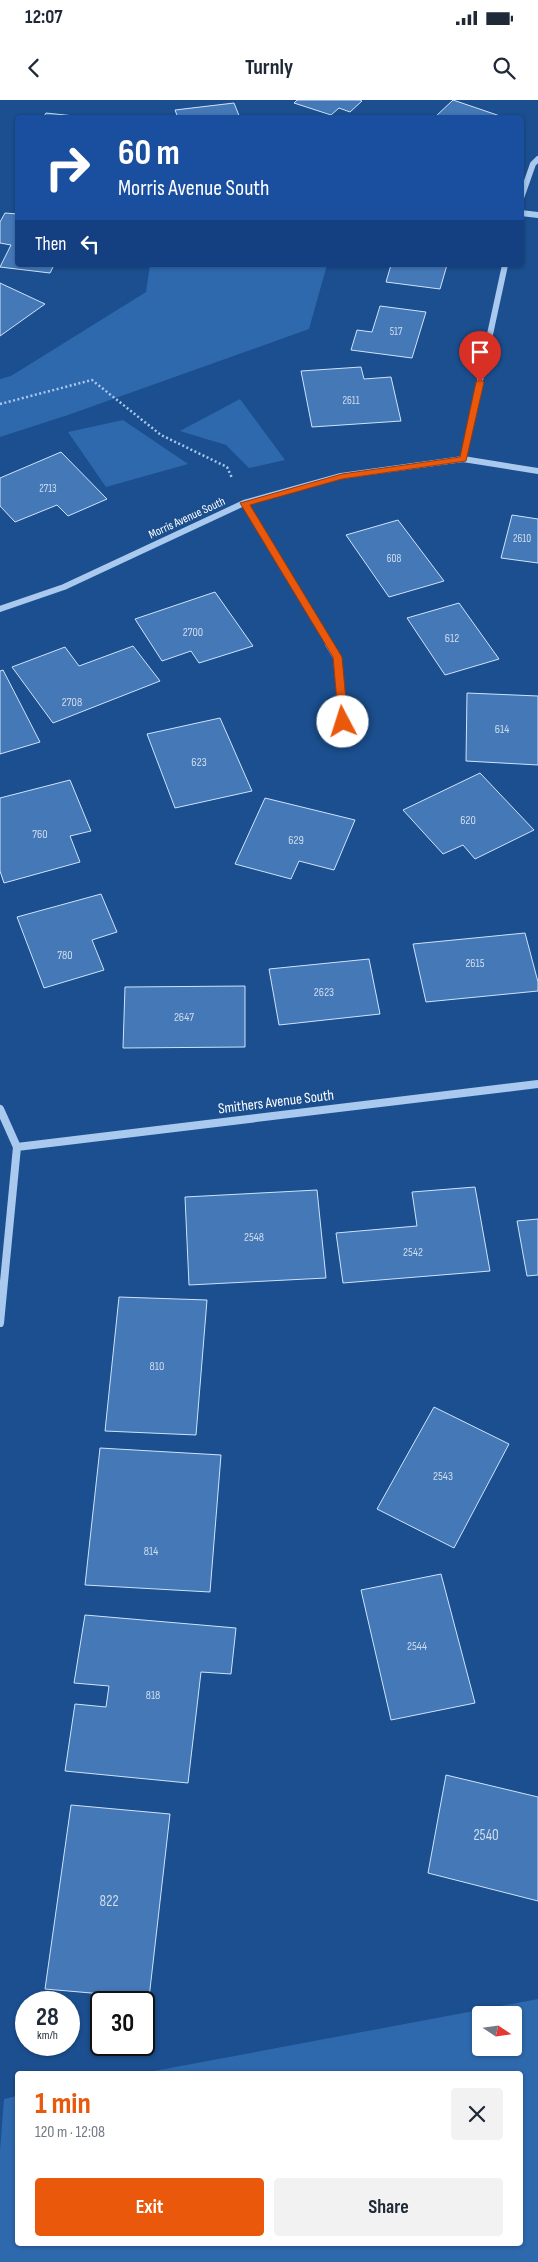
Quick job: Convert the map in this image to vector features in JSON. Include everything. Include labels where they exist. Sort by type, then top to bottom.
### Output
[{"type":"street","points":[[524,190],[533,164],[538,159]]},
{"type":"street","points":[[524,213],[538,215]]},
{"type":"street","points":[[463,459],[505,267]]},
{"type":"street","name":"Morris Avenue South","points":[[0,609],[64,587],[244,503],[342,476],[463,459],[538,471]]},
{"type":"street","points":[[244,503],[338,657],[343,722]]},
{"type":"street","name":"Smithers Avenue South","points":[[17,1147],[538,1084]]},
{"type":"street","points":[[0,1109],[17,1147],[0,1323]]},
{"type":"path","points":[[0,404],[92,380],[161,435],[227,467],[244,503]]},
{"type":"shaded area","points":[[150,267],[326,267],[309,329],[68,415],[0,437],[0,379],[11,376],[146,292]]},
{"type":"shaded area","points":[[240,399],[285,460],[249,468],[226,445],[180,431]]},
{"type":"shaded area","points":[[123,420],[188,464],[106,487],[68,432]]},
{"type":"shaded area","points":[[538,1999],[538,2262],[0,2262],[0,2151],[4,2099],[15,2096],[15,2246],[523,2246],[523,2071],[154,2071],[472,2011],[472,2056],[522,2056],[522,2006],[501,2006]]},
{"type":"building","points":[[297,100],[362,101],[350,112],[339,108],[331,115],[294,103]]},
{"type":"building","points":[[453,100],[497,115],[437,115]]},
{"type":"building","points":[[234,103],[239,115],[177,115],[175,110]]},
{"type":"building","points":[[46,113],[65,115],[45,115]]},
{"type":"building","points":[[5,213],[15,214],[15,267],[53,267],[50,273],[0,267],[11,245],[0,243],[0,222]]},
{"type":"building","points":[[390,267],[446,267],[440,289],[386,282]]},
{"type":"building","points":[[0,283],[45,304],[0,336]]},
{"type":"building","points":[[380,306],[426,312],[412,358],[351,350],[357,330],[372,332]]},
{"type":"building","points":[[361,367],[364,379],[391,377],[401,421],[312,427],[301,371]]},
{"type":"building","points":[[61,452],[107,499],[68,516],[57,505],[15,522],[0,506],[0,478]]},
{"type":"building","points":[[512,515],[538,519],[538,563],[501,558]]},
{"type":"building","points":[[398,520],[444,581],[389,597],[346,535]]},
{"type":"building","points":[[215,592],[253,646],[199,663],[191,651],[162,661],[135,619]]},
{"type":"building","points":[[459,603],[499,659],[445,675],[407,618]]},
{"type":"building","points":[[133,646],[160,681],[53,723],[12,667],[65,647],[79,666]]},
{"type":"building","points":[[3,670],[40,742],[0,754],[0,671]]},
{"type":"building","points":[[467,693],[538,696],[538,765],[466,761]]},
{"type":"building","points":[[220,718],[252,791],[175,808],[147,734]]},
{"type":"building","points":[[480,773],[534,830],[475,859],[463,845],[443,854],[403,810]]},
{"type":"building","points":[[70,780],[91,831],[70,836],[80,862],[4,883],[0,871],[0,798]]},
{"type":"building","points":[[265,798],[355,820],[334,870],[299,861],[291,879],[235,864]]},
{"type":"building","points":[[101,894],[117,932],[92,940],[104,970],[44,988],[17,917]]},
{"type":"building","points":[[525,933],[538,982],[538,991],[426,1002],[413,944]]},
{"type":"building","points":[[369,959],[380,1014],[279,1025],[269,969]]},
{"type":"building","points":[[245,986],[245,1047],[123,1048],[125,987]]},
{"type":"building","points":[[475,1187],[490,1271],[343,1283],[336,1233],[417,1226],[412,1192]]},
{"type":"building","points":[[317,1190],[326,1278],[189,1285],[185,1197]]},
{"type":"building","points":[[538,1219],[538,1275],[527,1276],[517,1221]]},
{"type":"building","points":[[119,1297],[207,1300],[196,1435],[105,1431]]},
{"type":"building","points":[[434,1407],[509,1444],[454,1548],[377,1509]]},
{"type":"building","points":[[100,1448],[221,1455],[210,1592],[85,1585]]},
{"type":"building","points":[[441,1574],[475,1703],[391,1720],[361,1590]]},
{"type":"building","points":[[85,1615],[236,1628],[231,1674],[201,1672],[188,1783],[65,1771],[75,1704],[106,1707],[109,1686],[74,1683]]},
{"type":"building","points":[[446,1775],[538,1797],[538,1901],[428,1873]]},
{"type":"building","points":[[71,1805],[170,1814],[150,1991],[90,1991],[90,1993],[45,1989]]},
{"type":"route","points":[[343,722],[338,657],[244,503],[342,476],[463,459],[480,382]]}]
